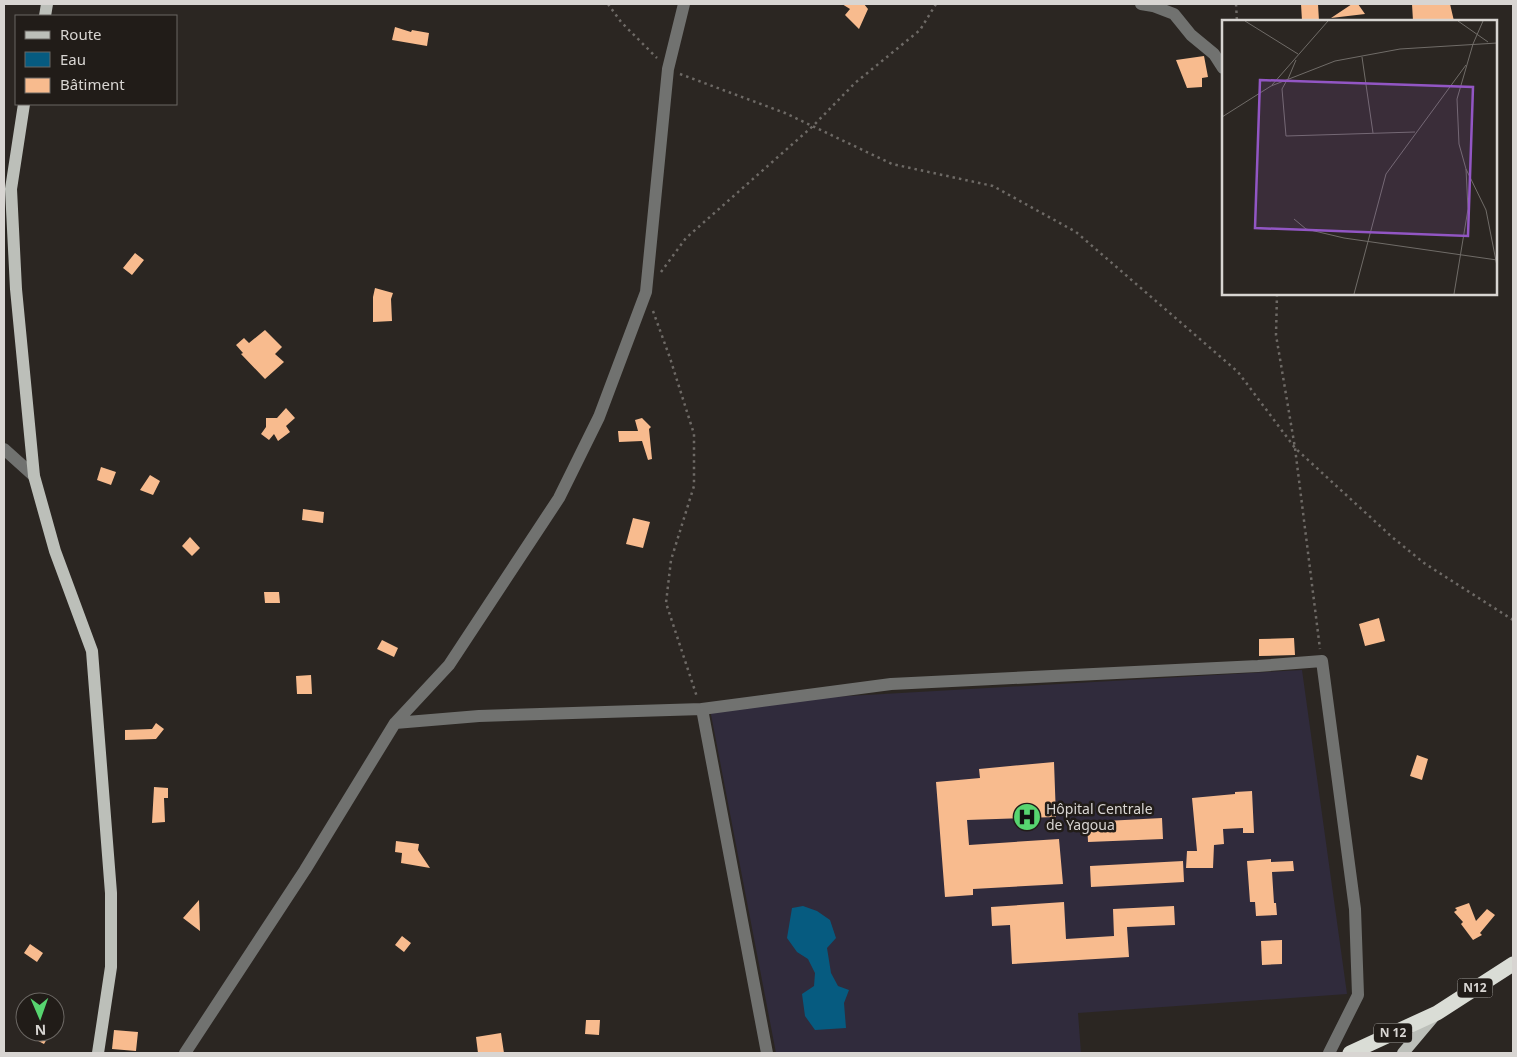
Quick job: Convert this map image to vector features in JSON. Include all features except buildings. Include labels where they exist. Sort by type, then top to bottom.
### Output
[{"type":"highway","name":"N12","points":[[1436,1013],[1513,964]]},
{"type":"highway","name":"N 12","points":[[1350,1053],[1436,1013]]},
{"type":"main road","points":[[24,105],[11,189],[16,289],[34,476],[55,551],[92,651],[111,893],[111,968],[98,1053]]},
{"type":"main road","points":[[1403,1053],[1436,1013]]},
{"type":"street","points":[[186,1053],[305,870],[395,722],[449,665],[559,498],[600,417],[646,292],[668,69],[684,4]]},
{"type":"street","points":[[1141,4],[1153,6],[1174,14],[1191,35],[1214,54],[1222,66]]},
{"type":"street","points":[[4,449],[34,476]]},
{"type":"street","points":[[395,722],[479,716],[702,709],[891,684],[1258,666],[1322,661],[1355,909],[1358,994],[1329,1053]]},
{"type":"street","points":[[702,709],[767,1053]]},
{"type":"path","points":[[608,4],[621,22],[668,69],[785,113],[892,164],[993,186],[1076,232],[1238,372],[1295,448],[1392,537],[1424,563],[1513,620]]},
{"type":"path","points":[[702,709],[666,603],[671,560],[694,486],[694,434],[670,358],[646,292],[686,238],[813,126],[855,83],[920,30],[936,4]]},
{"type":"path","points":[[1236,4],[1237,20]]},
{"type":"path","points":[[1277,295],[1276,335],[1295,448],[1322,661]]},
{"type":"shaded area","name":"Hôpital Centrale de Yagoua","points":[[1302,670],[1347,994],[1078,1013],[1081,1053],[776,1053],[709,704]]},
{"type":"water","points":[[803,906],[817,911],[830,920],[836,938],[827,948],[831,973],[838,986],[849,990],[844,1003],[846,1028],[815,1030],[805,1016],[802,994],[814,986],[815,973],[808,959],[797,952],[787,938],[792,908]]},
{"type":"place","name":"Hôpital Centrale de Yagoua","points":[[1027,817]]}]
